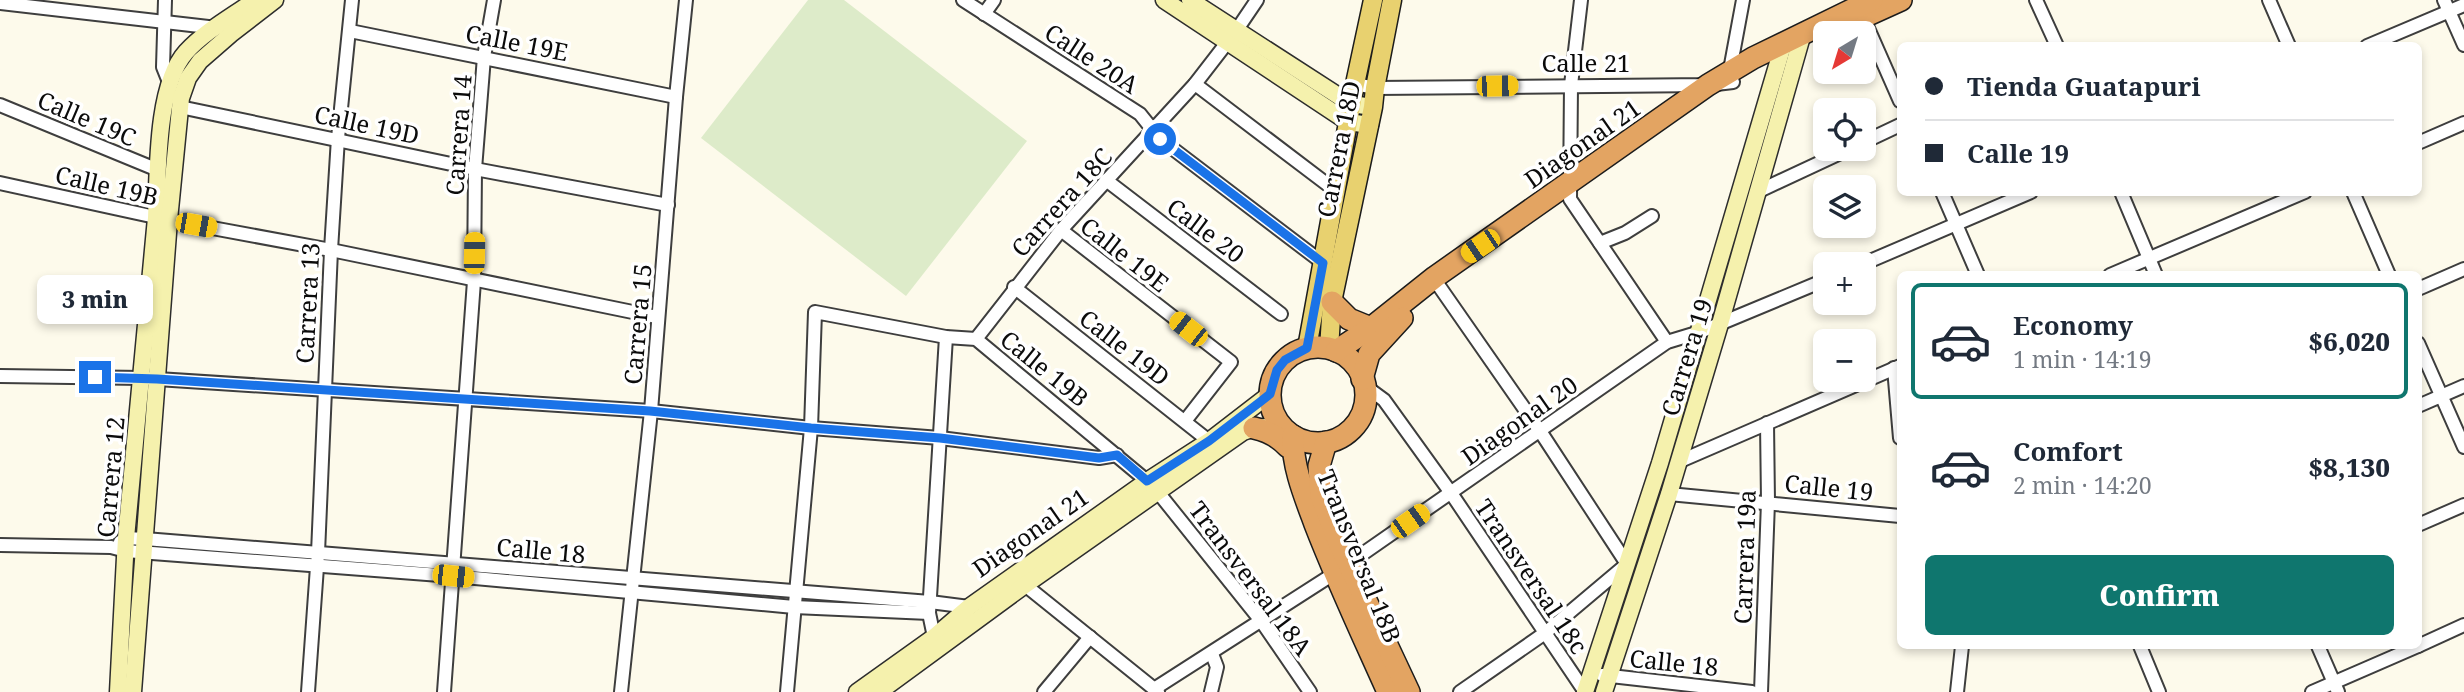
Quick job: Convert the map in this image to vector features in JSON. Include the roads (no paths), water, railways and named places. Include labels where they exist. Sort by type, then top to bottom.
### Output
[{"type":"highway","name":"Diagonal 21","points":[[1333,350],[1371,328],[1435,277],[1571,191],[1681,93],[1732,76],[1867,8],[1902,0]]},
{"type":"highway","name":"Diagonal 21","points":[[1847,21],[1867,8]]},
{"type":"highway","name":"Diagonal 21","points":[[1792,45],[1813,38]]},
{"type":"highway","name":"Diagonal 21","points":[[1364,382],[1364,364],[1376,344],[1440,286],[1732,76]]},
{"type":"highway","points":[[1332,302],[1349,319],[1371,328]]},
{"type":"highway","points":[[1307,348],[1333,350],[1348,358],[1356,367],[1364,382],[1366,398],[1358,422],[1339,438],[1315,443],[1289,433],[1273,413],[1270,394],[1277,370],[1295,353],[1307,348]]},
{"type":"highway","points":[[1254,428],[1279,438],[1296,462]]},
{"type":"highway","name":"Transversal 18B","points":[[1289,433],[1304,494],[1409,692]]},
{"type":"highway","name":"Transversal 18B","points":[[1326,442],[1320,466],[1321,496],[1342,568],[1388,692]]},
{"type":"main road","name":"Carrera 18D","points":[[1307,348],[1351,104],[1373,0]]},
{"type":"main road","name":"Carrera 18D","points":[[1333,350],[1332,302],[1370,125],[1392,0]]},
{"type":"street","points":[[165,0],[163,67],[173,103]]},
{"type":"street","points":[[169,82],[185,53],[255,0]]},
{"type":"street","points":[[173,103],[195,66],[275,0]]},
{"type":"street","name":"Carrera 13","points":[[308,692],[318,559],[338,138],[352,0]]},
{"type":"street","name":"Carrera 14","points":[[444,692],[474,281],[475,169],[484,57],[494,0]]},
{"type":"street","name":"Carrera 15","points":[[621,692],[650,411],[686,0]]},
{"type":"street","name":"Calle 20A","points":[[963,0],[1140,114],[1160,139],[1323,263]]},
{"type":"street","points":[[984,14],[993,0]]},
{"type":"street","points":[[1164,0],[1351,104],[1373,107]]},
{"type":"street","points":[[1190,0],[1232,37],[1348,122],[1370,125]]},
{"type":"street","points":[[1232,37],[1257,0]]},
{"type":"street","points":[[1581,0],[1571,85],[1571,191],[1600,243],[1667,342]]},
{"type":"street","points":[[1732,76],[1743,0]]},
{"type":"street","points":[[2036,0],[2055,42]]},
{"type":"street","points":[[2269,0],[2287,42]]},
{"type":"street","points":[[0,4],[217,28]]},
{"type":"street","points":[[2375,42],[2447,6],[2464,5]]},
{"type":"street","points":[[2447,6],[2464,45]]},
{"type":"street","points":[[1867,8],[1897,93]]},
{"type":"street","name":"Calle 19E","points":[[350,30],[676,97]]},
{"type":"street","name":"Carrera 18C","points":[[976,339],[1060,230],[1154,131],[1232,37]]},
{"type":"street","name":"Carrera 19","points":[[1604,692],[1669,494],[1759,191],[1792,45]]},
{"type":"street","name":"Carrera 19","points":[[1585,692],[1792,45]]},
{"type":"street","points":[[1195,84],[1336,191]]},
{"type":"street","name":"Calle 21","points":[[1355,84],[1375,88],[1571,85],[1681,93]]},
{"type":"street","name":"Calle 19D","points":[[173,103],[475,169],[668,205]]},
{"type":"street","name":"Carrera 12","points":[[163,219],[158,170],[173,103]]},
{"type":"street","name":"Carrera 12","points":[[132,692],[145,546],[150,378],[173,103]]},
{"type":"street","name":"Calle 19C","points":[[0,105],[158,170]]},
{"type":"street","points":[[2422,141],[2464,123]]},
{"type":"street","points":[[1876,136],[1897,126]]},
{"type":"street","points":[[1759,191],[1823,161]]},
{"type":"street","name":"Calle 20","points":[[1106,180],[1281,314]]},
{"type":"street","name":"Calle 19B","points":[[0,183],[163,219],[331,250],[657,317]]},
{"type":"street","points":[[1943,196],[1976,271]]},
{"type":"street","points":[[1876,259],[2022,196]]},
{"type":"street","points":[[2123,196],[2154,271]]},
{"type":"street","points":[[2119,271],[2296,196]]},
{"type":"street","points":[[2355,196],[2387,271]]},
{"type":"street","points":[[1600,243],[1625,233],[1652,216]]},
{"type":"street","name":"Calle 19E","points":[[1060,230],[1231,362],[1185,421]]},
{"type":"street","points":[[2422,287],[2464,269]]},
{"type":"street","name":"Diagonal 20","points":[[1156,690],[1342,568],[1667,342],[1700,332],[1813,285]]},
{"type":"street","points":[[1440,286],[1627,564],[1545,633],[1460,692]]},
{"type":"street","name":"Calle 19D","points":[[1014,287],[1209,441]]},
{"type":"street","name":"Calle 19B","points":[[811,428],[815,312],[946,337],[976,339],[1152,486]]},
{"type":"street","points":[[934,637],[930,608],[946,337]]},
{"type":"street","points":[[2422,351],[2464,447]]},
{"type":"street","points":[[1678,462],[1897,367]]},
{"type":"street","points":[[0,376],[150,378],[650,411],[940,438],[1099,458],[1117,455]]},
{"type":"street","name":"Carrera 12","points":[[118,692],[121,545],[150,378]]},
{"type":"street","name":"Transversal 18c","points":[[1364,382],[1384,400],[1451,493],[1585,692]]},
{"type":"street","points":[[2422,404],[2464,386]]},
{"type":"street","name":"Diagonal 21","points":[[885,690],[1270,394]]},
{"type":"street","name":"Carrera 19a","points":[[1761,692],[1768,502],[1767,423]]},
{"type":"street","points":[[1254,428],[1271,426],[1289,433]]},
{"type":"street","points":[[787,692],[811,428]]},
{"type":"street","name":"Diagonal 21","points":[[857,692],[934,637],[970,607],[1152,486],[1254,428]]},
{"type":"street","name":"Transversal 18A","points":[[1152,486],[1262,622],[1310,692]]},
{"type":"street","name":"Calle 19","points":[[1669,494],[1897,516]]},
{"type":"street","points":[[2422,522],[2464,505]]},
{"type":"street","name":"Calle 18","points":[[0,545],[145,546],[318,559],[632,586],[794,607],[970,607]]},
{"type":"street","points":[[1025,585],[1156,690]]},
{"type":"street","name":"Calle 18","points":[[632,586],[797,592],[930,608]]},
{"type":"street","points":[[2422,644],[2464,625]]},
{"type":"street","points":[[1044,692],[1090,637]]},
{"type":"street","points":[[1957,692],[1962,649]]},
{"type":"street","points":[[2141,649],[2159,692]]},
{"type":"street","points":[[2319,649],[2336,688]]},
{"type":"street","points":[[2312,692],[2336,688],[2412,649]]},
{"type":"street","points":[[1211,692],[1217,667],[1212,654]]},
{"type":"street","name":"Calle 18","points":[[1591,674],[1698,689],[1752,692]]}]
